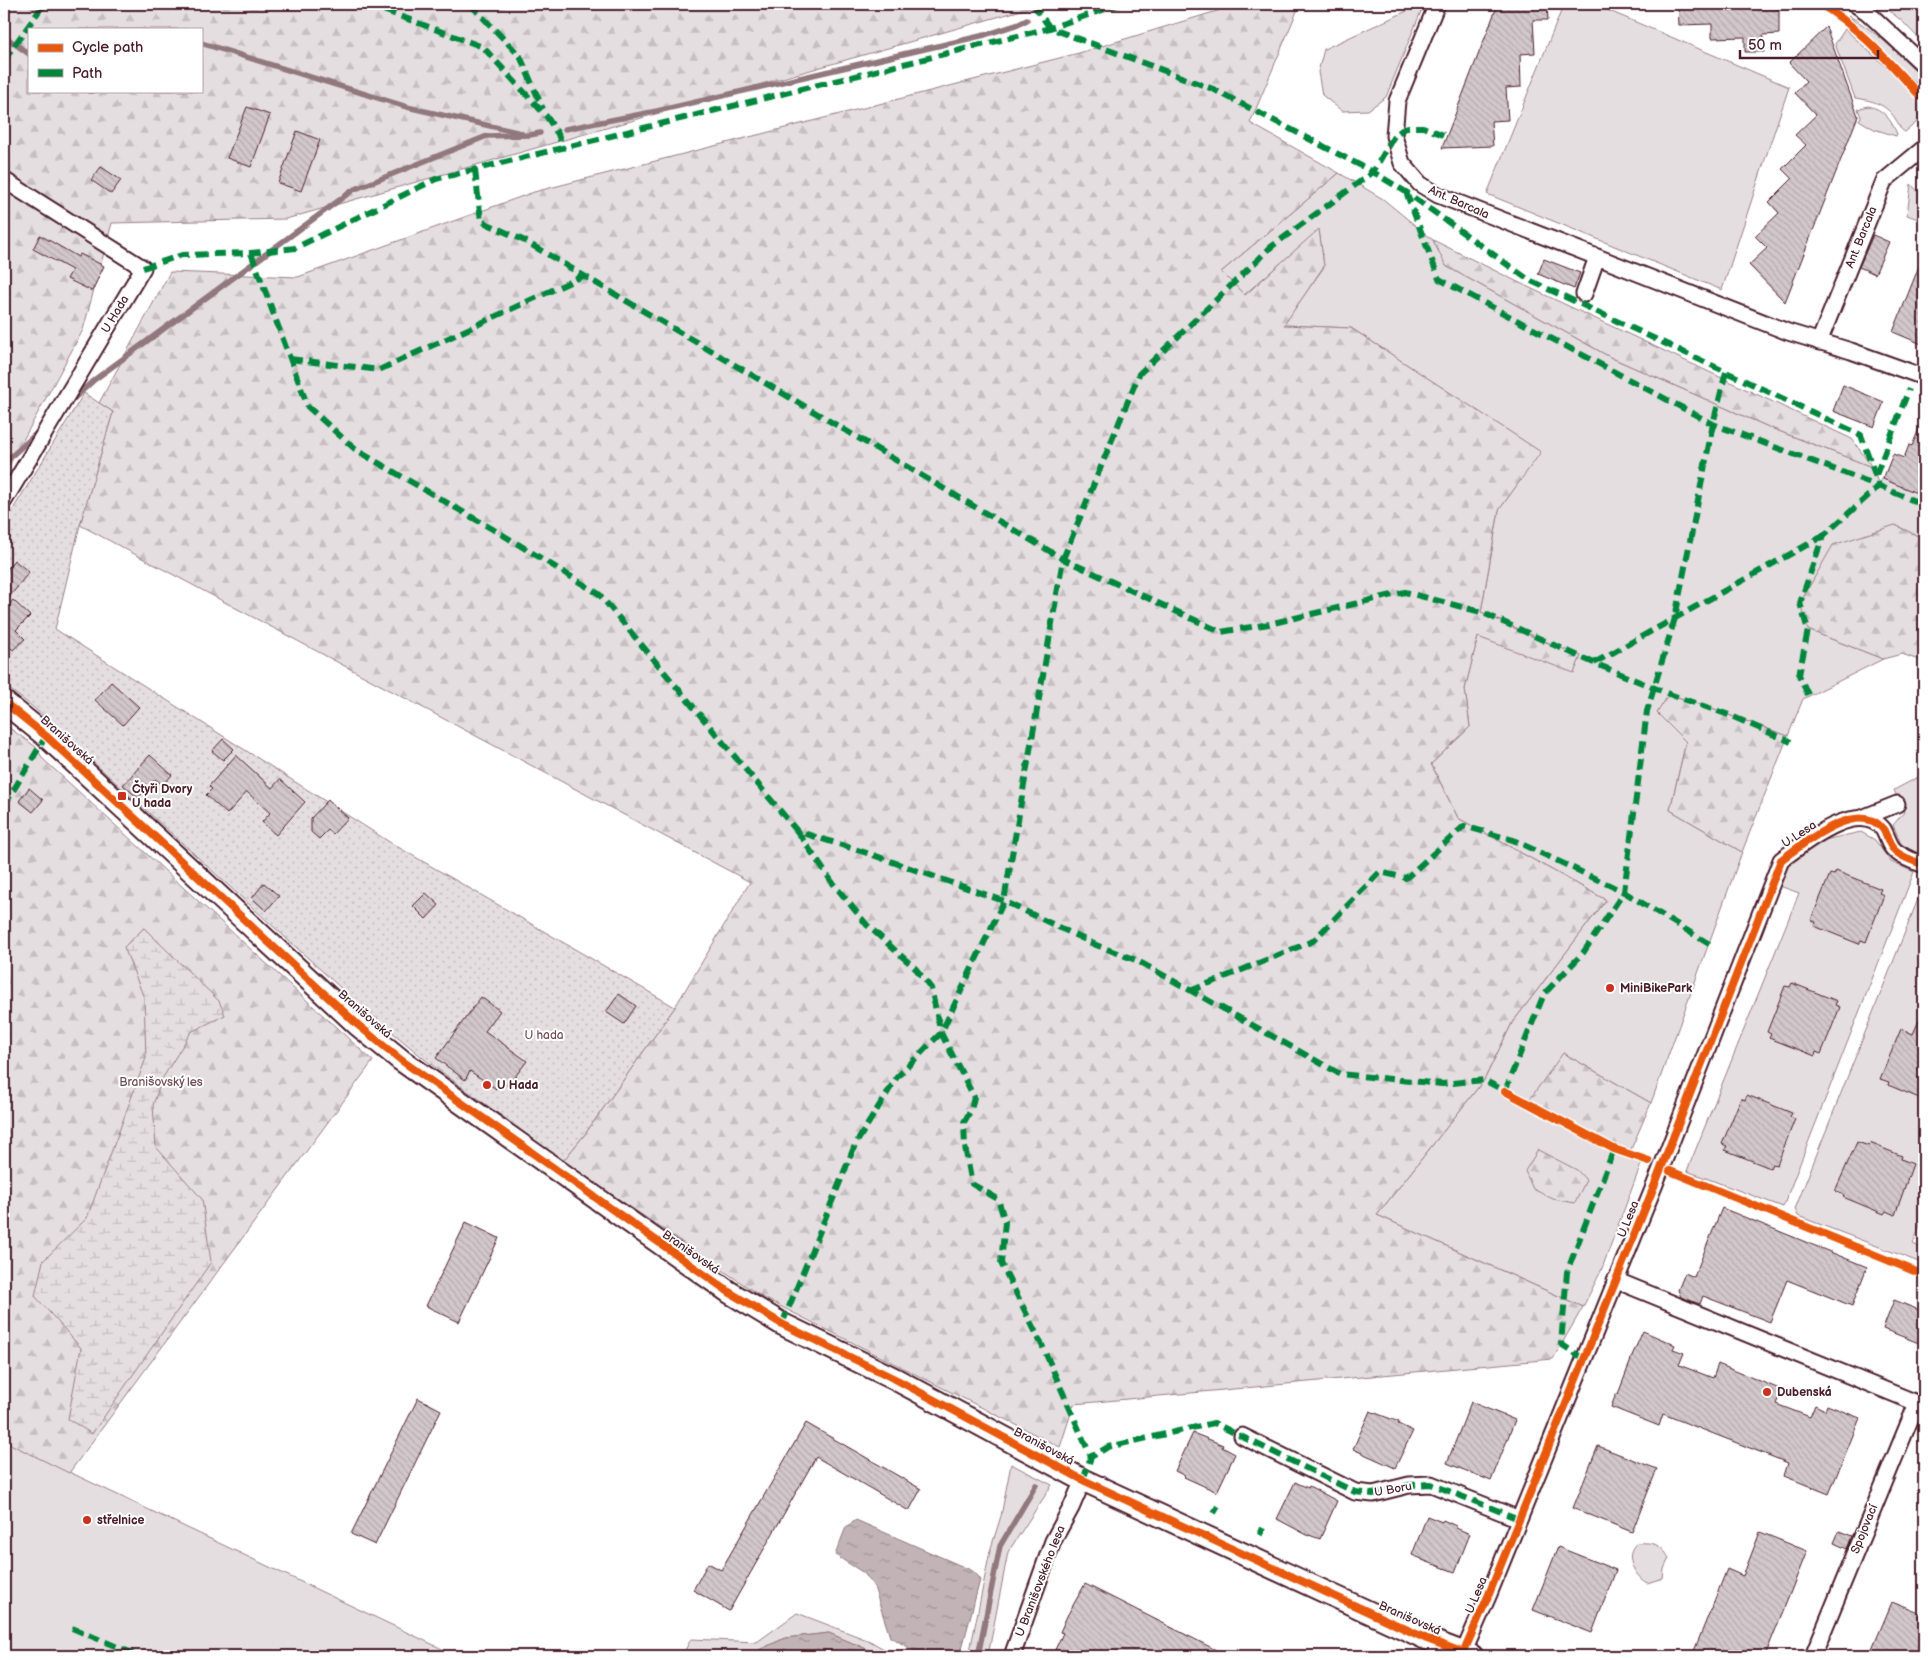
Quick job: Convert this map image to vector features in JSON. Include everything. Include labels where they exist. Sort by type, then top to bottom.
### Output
[{"type":"street","name":"Ant. Barcala","points":[[1437,4],[1397,101],[1394,136],[1402,164],[1420,184],[1438,195],[1788,332],[1924,377]]},
{"type":"street","points":[[1855,4],[1867,12],[1924,65]]},
{"type":"street","name":"Ant. Barcala","points":[[1819,342],[1884,181],[1924,148]]},
{"type":"street","name":"U Hada","points":[[4,180],[143,268],[4,501]]},
{"type":"street","points":[[1584,294],[1597,257]]},
{"type":"street","name":"Branišovská","points":[[4,702],[46,736],[350,1018],[401,1060],[729,1292],[782,1324],[897,1380],[1083,1480],[1427,1639],[1466,1655]]},
{"type":"street","points":[[1862,818],[1897,804]]},
{"type":"street","points":[[1862,818],[1874,822],[1883,829],[1892,849],[1924,865]]},
{"type":"street","name":"U Lesa","points":[[1466,1655],[1519,1519],[1662,1167],[1781,860],[1821,832],[1842,822],[1862,818]]},
{"type":"street","points":[[1615,1280],[1920,1404]]},
{"type":"street","name":"Spojovací","points":[[1814,1656],[1920,1404]]},
{"type":"street","name":"U Boru","points":[[1242,1436],[1355,1492],[1372,1494],[1409,1485],[1431,1484],[1519,1519]]},
{"type":"street","name":"U Branišovského lesa","points":[[1012,1656],[1053,1541],[1071,1508],[1083,1480]]},
{"type":"green space","points":[[4,4],[1043,4],[286,219],[112,223],[83,330],[4,475]]},
{"type":"green space","points":[[1240,4],[1300,4],[1250,123],[1339,173],[1221,272],[1245,295],[1319,229],[1324,266],[1284,325],[1351,328],[1541,452],[1499,510],[1481,612],[1531,636],[1581,656],[1574,673],[1478,637],[1465,689],[1470,727],[1431,764],[1458,818],[1606,900],[1512,1023],[1484,1080],[1377,1215],[1583,1307],[1553,1359],[1074,1404],[1060,1447],[762,1297],[563,1161],[585,1134],[675,1007],[750,882],[80,525],[113,412],[99,403],[170,272],[298,277],[534,192],[1079,53]]},
{"type":"green space","points":[[1410,4],[1424,4],[1386,97],[1368,110],[1342,111],[1322,95],[1318,72],[1324,49],[1407,11]]},
{"type":"green space","points":[[1564,4],[1593,4],[1789,87],[1722,290],[1487,194]]},
{"type":"green space","points":[[1881,4],[1924,4],[1924,44],[1903,22]]},
{"type":"green space","points":[[1848,15],[1879,37],[1907,62],[1924,80],[1924,91]]},
{"type":"green space","points":[[1845,29],[1898,78],[1924,106],[1924,116],[1905,132],[1888,110],[1873,102],[1855,98],[1835,44]]},
{"type":"green space","points":[[1868,106],[1883,112],[1895,129],[1896,136],[1874,129],[1859,120],[1861,117],[1858,109]]},
{"type":"green space","points":[[1339,173],[1383,199],[1433,240],[1446,266],[1612,358],[1771,428],[1872,467],[1879,485],[1882,478],[1924,495],[1924,539],[1895,525],[1808,630],[1883,659],[1803,699],[1788,736],[1669,694],[1686,742],[1670,810],[1742,852],[1651,1103],[1563,1053],[1614,1149],[1643,1159],[1601,1271],[1583,1307],[1377,1215],[1484,1080],[1512,1023],[1606,900],[1458,818],[1431,764],[1470,727],[1465,689],[1478,636],[1574,672],[1580,657],[1481,612],[1499,510],[1540,452],[1351,328],[1283,325],[1324,267],[1319,230],[1244,295],[1221,272]]},
{"type":"green space","points":[[1911,184],[1924,198],[1924,221],[1907,215]]},
{"type":"green space","points":[[1433,240],[1528,287],[1852,439],[1872,467],[1771,428],[1612,358],[1446,266]]},
{"type":"green space","name":"U hada","points":[[84,393],[113,412],[80,525],[55,629],[391,843],[675,1007],[585,1134],[563,1161],[428,1062],[356,1002],[33,707],[4,685],[4,524]]},
{"type":"green space","points":[[1895,525],[1924,539],[1924,662],[1902,654],[1883,659],[1808,630],[1800,603],[1833,545]]},
{"type":"green space","points":[[1669,694],[1788,736],[1742,852],[1670,810],[1686,742],[1657,713]]},
{"type":"green space","name":"Branišovský les","points":[[4,724],[36,747],[43,759],[373,1061],[69,1473],[4,1441],[4,760],[9,747],[4,738]]},
{"type":"green space","points":[[1924,774],[1924,850],[1922,856],[1901,844],[1893,825],[1904,812],[1894,790]]},
{"type":"green space","points":[[1861,832],[1875,840],[1891,862],[1914,872],[1783,1207],[1687,1171],[1799,893],[1777,885],[1795,856],[1815,842]]},
{"type":"green space","points":[[1924,884],[1924,1214],[1913,1244],[1924,1249],[1924,1264],[1798,1216],[1795,1209]]},
{"type":"green space","points":[[144,928],[219,1001],[225,1015],[191,1032],[162,1079],[153,1105],[156,1147],[202,1199],[211,1262],[92,1434],[68,1419],[81,1348],[35,1296],[43,1261],[87,1218],[146,1058],[144,998],[124,947]]},
{"type":"green space","points":[[1563,1053],[1651,1103],[1629,1154],[1614,1149],[1527,1103]]},
{"type":"green space","points":[[1538,1150],[1577,1170],[1586,1180],[1575,1203],[1553,1199],[1533,1189],[1525,1171]]},
{"type":"green space","name":"střelnice","points":[[4,1441],[457,1656],[4,1656]]},
{"type":"green space","points":[[1011,1464],[1052,1485],[1008,1552],[988,1656],[969,1656],[990,1551],[1001,1516]]},
{"type":"green space","points":[[1637,1543],[1656,1545],[1666,1553],[1669,1558],[1664,1569],[1663,1578],[1647,1583],[1634,1570],[1631,1553]]},
{"type":"green space","points":[[797,1613],[870,1641],[896,1656],[883,1656],[829,1633],[785,1638],[746,1656],[682,1656],[691,1639],[757,1642]]},
{"type":"water","points":[[856,1520],[973,1571],[980,1580],[960,1656],[924,1656],[890,1637],[874,1587],[864,1573],[835,1555],[846,1527]]},
{"type":"water","points":[[829,1633],[883,1656],[746,1656],[785,1638]]},
{"type":"building","points":[[1498,4],[1547,4],[1548,20],[1533,20],[1535,53],[1520,54],[1521,87],[1506,88],[1508,120],[1491,121],[1493,146],[1442,148]]},
{"type":"building","points":[[1678,4],[1764,4],[1779,10],[1779,34],[1763,35],[1764,52],[1745,52],[1745,37],[1712,38],[1712,24],[1679,25]]},
{"type":"building","points":[[1826,27],[1858,116],[1785,302],[1749,265],[1767,248],[1755,236],[1779,213],[1769,202],[1792,179],[1782,169],[1806,145],[1795,135],[1816,115],[1795,93],[1806,81],[1789,63]]},
{"type":"building","points":[[247,107],[270,115],[251,167],[227,158]]},
{"type":"building","points":[[297,131],[320,140],[301,191],[278,183]]},
{"type":"building","points":[[101,167],[121,180],[111,194],[91,180]]},
{"type":"building","points":[[40,235],[78,257],[80,254],[104,266],[92,291],[67,279],[72,270],[33,249]]},
{"type":"building","points":[[1873,235],[1889,242],[1875,274],[1859,267]]},
{"type":"building","points":[[1924,256],[1924,345],[1893,332]]},
{"type":"building","points":[[1544,259],[1580,273],[1574,289],[1538,274]]},
{"type":"building","points":[[1843,385],[1884,402],[1874,427],[1833,411]]},
{"type":"building","points":[[1924,416],[1924,496],[1883,479],[1893,454],[1904,458],[1909,445],[1912,446]]},
{"type":"building","points":[[14,560],[29,572],[4,604],[4,574]]},
{"type":"building","points":[[13,600],[30,616],[16,630],[25,639],[13,650],[4,643],[4,610]]},
{"type":"building","points":[[111,682],[139,707],[123,725],[95,700]]},
{"type":"building","points":[[223,739],[234,749],[223,760],[212,751]]},
{"type":"building","points":[[150,755],[172,775],[163,785],[155,779],[138,798],[123,785]]},
{"type":"building","points":[[236,755],[272,788],[280,779],[305,802],[276,835],[262,822],[270,813],[247,792],[227,814],[206,795],[212,789],[209,786]]},
{"type":"building","points":[[29,788],[43,800],[33,812],[19,801]]},
{"type":"building","points":[[328,800],[348,818],[333,834],[328,830],[319,839],[311,832],[311,818]]},
{"type":"building","points":[[1836,871],[1881,889],[1879,893],[1884,895],[1866,942],[1861,940],[1859,944],[1814,926],[1816,922],[1811,920],[1830,874],[1834,875]]},
{"type":"building","points":[[264,883],[279,896],[266,911],[252,898]]},
{"type":"building","points":[[426,893],[439,905],[426,919],[413,906]]},
{"type":"building","points":[[1792,983],[1837,1001],[1835,1005],[1840,1007],[1821,1054],[1816,1052],[1815,1056],[1769,1038],[1771,1034],[1767,1032],[1785,986],[1790,987]]},
{"type":"building","points":[[619,994],[636,1006],[624,1024],[606,1012]]},
{"type":"building","points":[[481,997],[500,1011],[485,1031],[527,1061],[508,1086],[501,1081],[496,1089],[470,1071],[465,1080],[436,1058]]},
{"type":"building","points":[[1924,1009],[1924,1100],[1888,1085],[1889,1082],[1880,1079],[1901,1029],[1913,1034]]},
{"type":"building","points":[[1747,1095],[1792,1113],[1790,1117],[1795,1119],[1777,1165],[1772,1164],[1770,1168],[1725,1150],[1727,1146],[1722,1144],[1741,1098],[1745,1100]]},
{"type":"building","points":[[1857,1142],[1869,1146],[1870,1143],[1902,1156],[1901,1159],[1913,1164],[1895,1215],[1886,1211],[1884,1214],[1843,1197],[1844,1195],[1835,1191]]},
{"type":"building","points":[[1722,1208],[1867,1267],[1852,1306],[1787,1280],[1770,1322],[1703,1296],[1700,1304],[1681,1297],[1678,1290],[1685,1273],[1694,1277]]},
{"type":"building","points":[[466,1222],[499,1238],[459,1322],[426,1306]]},
{"type":"building","points":[[1894,1300],[1924,1312],[1924,1345],[1883,1329]]},
{"type":"building","points":[[1643,1331],[1675,1345],[1673,1349],[1684,1353],[1679,1365],[1713,1378],[1718,1364],[1782,1390],[1776,1404],[1810,1417],[1815,1405],[1825,1410],[1827,1405],[1860,1418],[1829,1494],[1784,1476],[1788,1463],[1663,1414],[1659,1426],[1611,1407]]},
{"type":"building","points":[[418,1398],[441,1410],[375,1545],[351,1534]]},
{"type":"building","points":[[1471,1402],[1515,1420],[1491,1481],[1447,1463]]},
{"type":"building","points":[[1370,1411],[1399,1422],[1398,1424],[1413,1431],[1395,1468],[1353,1449]]},
{"type":"building","points":[[806,1423],[921,1489],[909,1511],[816,1457],[729,1611],[693,1590],[708,1563],[721,1570]]},
{"type":"building","points":[[1193,1433],[1223,1445],[1222,1447],[1235,1454],[1217,1492],[1175,1471]]},
{"type":"building","points":[[1598,1446],[1657,1469],[1632,1532],[1573,1508]]},
{"type":"building","points":[[1295,1482],[1308,1488],[1309,1486],[1337,1501],[1320,1539],[1309,1536],[1277,1519]]},
{"type":"building","points":[[1427,1516],[1442,1522],[1443,1520],[1470,1534],[1455,1572],[1412,1555]]},
{"type":"building","points":[[1839,1531],[1852,1536],[1847,1549],[1834,1543]]},
{"type":"building","points":[[1760,1532],[1807,1551],[1765,1656],[1692,1656],[1727,1569],[1743,1576]]},
{"type":"building","points":[[1558,1547],[1616,1570],[1592,1633],[1533,1610]]},
{"type":"building","points":[[1085,1584],[1228,1656],[1052,1656],[1063,1633],[1060,1632],[1067,1616]]},
{"type":"building","points":[[1892,1602],[1924,1615],[1924,1638],[1917,1656],[1880,1656],[1871,1652]]},
{"type":"waterway","points":[[565,129],[657,111],[985,35],[1027,20]]},
{"type":"waterway","points":[[4,36],[28,53]]},
{"type":"waterway","points":[[202,43],[407,107],[521,133]]},
{"type":"waterway","points":[[68,404],[94,380],[353,190],[487,136],[540,133]]},
{"type":"waterway","points":[[4,463],[39,431]]},
{"type":"waterway","points":[[978,1656],[1000,1546],[1036,1485]]},
{"type":"marked path","points":[[4,60],[44,4]]},
{"type":"marked path","points":[[367,4],[483,47],[547,117],[558,134],[563,149]]},
{"type":"marked path","points":[[470,4],[520,56],[543,109]]},
{"type":"marked path","points":[[1033,4],[1050,28],[1213,89],[1373,172],[1406,192],[1529,280],[1861,435],[1879,486],[1924,505]]},
{"type":"marked path","points":[[143,268],[182,255],[251,253],[295,248],[436,179],[1050,28],[1120,4]]},
{"type":"marked path","points":[[782,1324],[855,1145],[897,1077],[941,1033],[1004,901],[1063,559],[1139,374],[1271,247],[1373,172],[1394,136],[1408,127],[1423,127],[1446,136]]},
{"type":"marked path","points":[[475,170],[481,221],[525,241],[1063,559],[1221,632],[1269,624],[1405,592],[1481,612],[1594,663],[1669,694],[1729,715],[1791,742]]},
{"type":"marked path","points":[[1406,192],[1439,279],[1713,424],[1879,486],[1823,536],[1800,603],[1808,630],[1799,675],[1810,699]]},
{"type":"marked path","points":[[251,253],[308,407],[356,450],[508,538],[599,594],[797,831],[870,854],[1004,901],[1096,945],[1136,960],[1340,1074],[1442,1084],[1484,1080],[1505,1091],[1544,994],[1583,953],[1624,892],[1711,945]]},
{"type":"marked path","points":[[290,359],[379,370],[583,276]]},
{"type":"marked path","points":[[1190,991],[1313,941],[1380,872],[1406,878],[1464,826],[1513,840],[1624,892],[1647,711],[1675,618],[1713,424],[1726,372]]},
{"type":"marked path","points":[[1876,475],[1909,389]]},
{"type":"marked path","points":[[1594,663],[1823,536]]},
{"type":"marked path","points":[[4,806],[46,736]]},
{"type":"marked path","points":[[797,831],[832,882],[867,925],[916,969],[931,988],[941,1033],[974,1097],[971,1110],[964,1122],[965,1147],[972,1184],[998,1199],[1005,1222],[1001,1263],[1042,1345],[1091,1457]]},
{"type":"marked path","points":[[1584,1359],[1561,1344],[1567,1272],[1614,1149]]},
{"type":"marked path","points":[[1083,1480],[1091,1457],[1108,1447],[1214,1423],[1355,1492],[1373,1494],[1409,1485],[1431,1484],[1519,1519]]},
{"type":"marked path","points":[[1214,1513],[1218,1506]]},
{"type":"marked path","points":[[1260,1535],[1263,1528]]},
{"type":"marked path","points":[[72,1628],[139,1656]]},
{"type":"cycle path","points":[[1820,4],[1849,24],[1888,61],[1924,100]]},
{"type":"cycle path","points":[[4,702],[46,736],[358,1025],[401,1060],[729,1292],[782,1324],[897,1380],[1083,1480],[1427,1639],[1472,1656]]},
{"type":"cycle path","points":[[1462,1656],[1489,1594],[1655,1184],[1781,860],[1816,835],[1831,827],[1846,821],[1860,819],[1872,821],[1883,829],[1891,846],[1897,853],[1924,865]]},
{"type":"cycle path","points":[[1505,1091],[1614,1149],[1649,1161]]},
{"type":"cycle path","points":[[1670,1171],[1924,1275]]},
{"type":"place","name":"Čtyři Dvory U hada","points":[[122,796]]},
{"type":"place","name":"MiniBikePark","points":[[1610,988]]},
{"type":"place","name":"U Hada","points":[[487,1085]]},
{"type":"place","name":"Dubenská","points":[[1767,1392]]},
{"type":"place","name":"střelnice","points":[[87,1520]]}]
